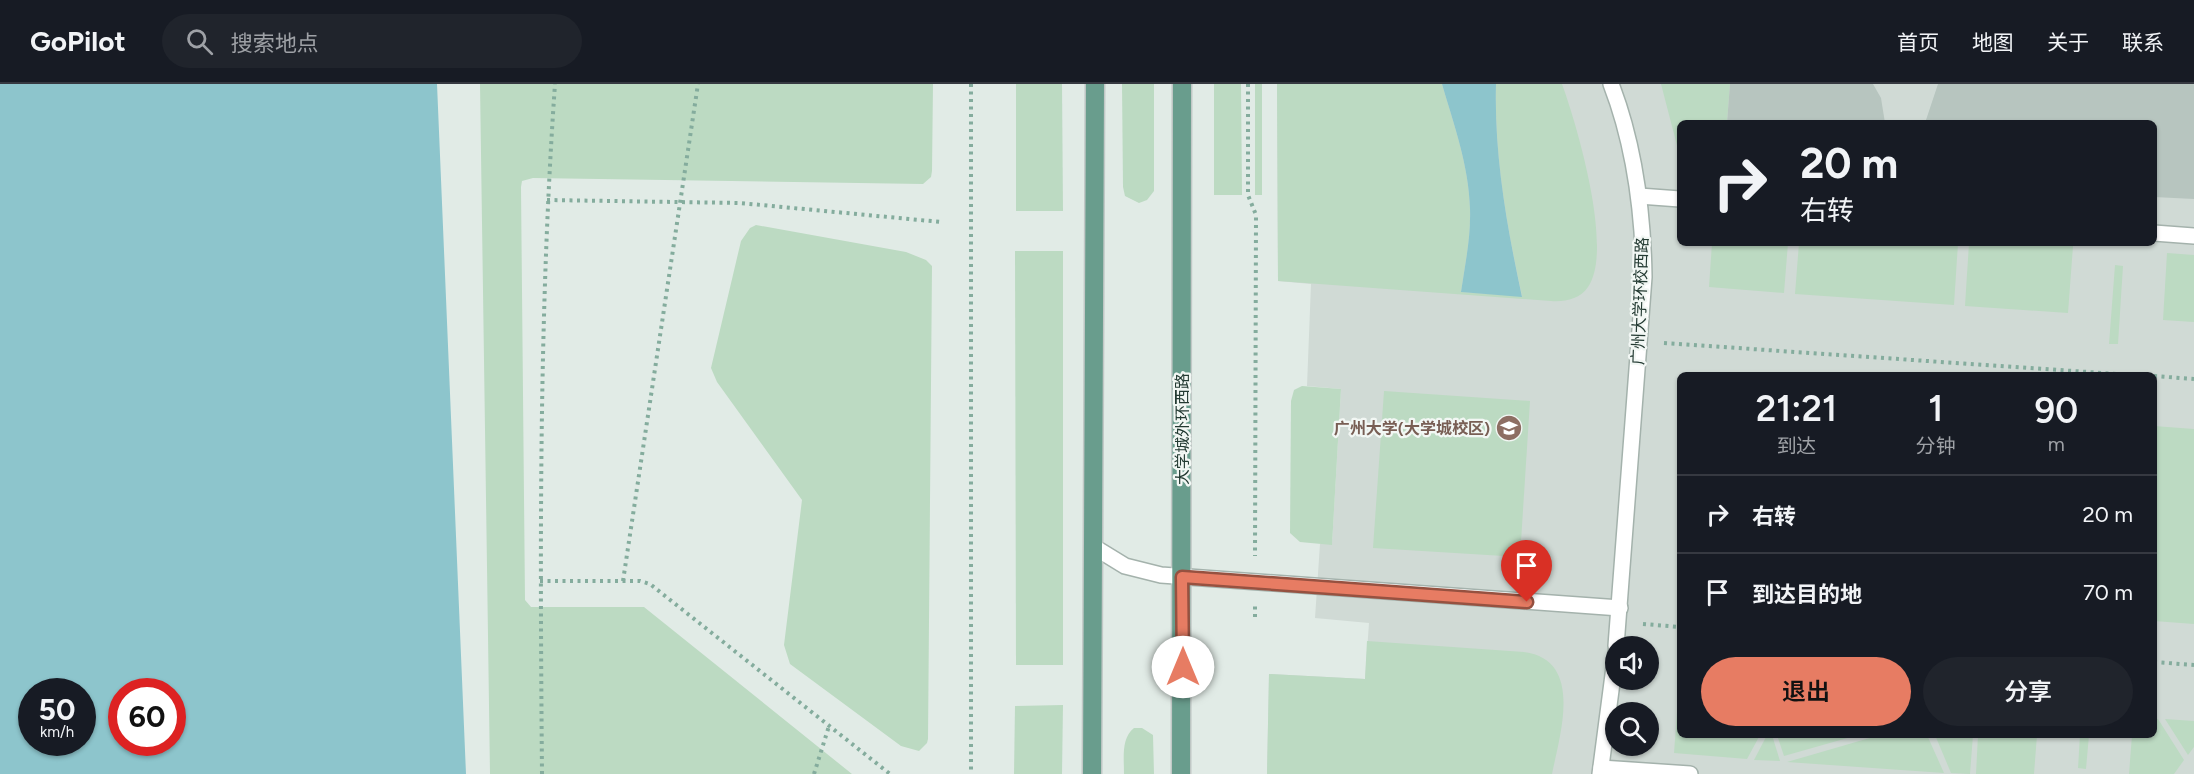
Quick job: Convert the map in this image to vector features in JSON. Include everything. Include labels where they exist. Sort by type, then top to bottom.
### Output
[{"type":"main road","points":[[1092,774],[1095,84]]},
{"type":"main road","name":"大学城外环西路","points":[[1181,774],[1182,84]]},
{"type":"lane","name":"广州大学环校西路","points":[[1611,84],[1632,154],[1639,196],[1644,277],[1617,636]]},
{"type":"lane","points":[[1639,196],[1677,199]]},
{"type":"lane","points":[[2157,233],[2194,236]]},
{"type":"lane","points":[[1094,547],[1125,566],[1182,577],[1619,615]]},
{"type":"lane","points":[[1611,690],[1601,771],[1690,774]]},
{"type":"path","points":[[542,774],[540,581],[547,200],[555,84]]},
{"type":"path","points":[[623,581],[698,84]]},
{"type":"path","points":[[971,84],[971,774]]},
{"type":"path","points":[[1248,84],[1248,195],[1256,215],[1255,617]]},
{"type":"path","points":[[547,200],[740,202],[941,222]]},
{"type":"path","points":[[1640,342],[2041,372]]},
{"type":"path","points":[[2157,376],[2194,379]]},
{"type":"path","points":[[540,581],[640,581],[657,588],[890,774]]},
{"type":"path","points":[[1619,615],[1677,626]]},
{"type":"path","points":[[2157,662],[2194,665]]},
{"type":"path","points":[[814,774],[829,726]]},
{"type":"shaded area","name":"广州大学(大学城校区)","points":[[1277,84],[2194,84],[2194,774],[1267,774],[1269,674],[1365,679],[1369,623],[1315,618],[1320,544],[1332,544],[1341,389],[1307,386],[1311,284],[1278,281]]},
{"type":"green space","points":[[480,84],[933,84],[932,171],[931,177],[923,184],[533,178],[522,181],[521,187],[525,600],[531,607],[644,607],[852,774],[490,774]]},
{"type":"green space","points":[[1016,84],[1062,84],[1063,211],[1016,211]]},
{"type":"green space","points":[[1122,84],[1154,84],[1154,191],[1147,200],[1139,203],[1125,196],[1123,187]]},
{"type":"green space","points":[[1214,84],[1241,84],[1242,195],[1214,195]]},
{"type":"green space","points":[[1255,84],[1262,84],[1262,195],[1255,195]]},
{"type":"green space","points":[[1277,84],[1442,84],[1460,146],[1469,193],[1470,230],[1461,292],[1522,296],[1511,244],[1499,164],[1496,84],[1562,84],[1584,156],[1595,217],[1597,245],[1595,269],[1588,287],[1576,297],[1556,301],[1278,281]]},
{"type":"green space","points":[[1661,84],[1730,84],[1727,120],[1677,120],[1677,145]]},
{"type":"green space","points":[[756,225],[906,252],[926,260],[932,266],[928,739],[919,751],[901,746],[790,664],[784,645],[802,500],[717,382],[711,368],[741,241],[750,228]]},
{"type":"green space","points":[[1712,246],[1788,246],[1784,293],[1709,287]]},
{"type":"green space","points":[[1799,246],[1958,246],[1954,305],[1795,294]]},
{"type":"green space","points":[[1969,246],[2073,246],[2068,313],[1965,306]]},
{"type":"green space","points":[[1015,251],[1063,251],[1063,665],[1016,665]]},
{"type":"green space","points":[[2167,253],[2194,255],[2194,322],[2163,320]]},
{"type":"green space","points":[[2115,265],[2123,266],[2118,344],[2109,344]]},
{"type":"green space","points":[[1302,386],[1341,389],[1332,545],[1300,542],[1290,533],[1291,401],[1294,390]]},
{"type":"green space","points":[[1384,391],[1530,401],[1520,557],[1373,548]]},
{"type":"green space","points":[[2157,426],[2194,429],[2194,624],[2157,621]]},
{"type":"green space","points":[[1367,641],[1524,652],[1543,658],[1555,669],[1564,701],[1552,774],[1267,774],[1269,674],[1365,679]]},
{"type":"green space","points":[[1063,705],[1062,774],[1014,774],[1015,706]]},
{"type":"green space","points":[[1677,712],[1677,738],[1758,738],[1747,759],[1674,753]]},
{"type":"green space","points":[[2158,719],[2184,760],[2174,774],[2129,774],[2132,738],[2157,738]]},
{"type":"green space","points":[[2165,719],[2194,721],[2194,747],[2188,755]]},
{"type":"green space","points":[[1134,728],[1142,728],[1153,735],[1154,774],[1124,774],[1125,743]]},
{"type":"green space","points":[[1765,738],[1773,738],[1780,761],[1754,760]]},
{"type":"green space","points":[[1778,738],[1847,738],[1784,756]]},
{"type":"green space","points":[[1870,738],[1928,738],[1944,773],[1787,762]]},
{"type":"green space","points":[[1936,738],[1973,738],[1970,774],[1951,773]]},
{"type":"green space","points":[[1978,738],[2037,738],[2034,774],[1976,774]]},
{"type":"green space","points":[[2080,738],[2089,738],[2086,769],[2078,768]]},
{"type":"water","points":[[0,84],[437,84],[466,774],[0,774]]},
{"type":"water","points":[[1442,84],[1496,84],[1499,164],[1511,244],[1522,297],[1461,292],[1470,230],[1469,193],[1460,146]]},
{"type":"building","points":[[1730,84],[1873,84],[1881,98],[1885,120],[1727,120]]},
{"type":"building","points":[[1938,84],[2194,84],[2194,199],[2157,197],[2157,120],[1926,120]]},
{"type":"place","name":"广州大学(大学城校区)","points":[[1509,428]]},
{"type":"route","points":[[1183,667],[1182,577],[1527,602]]}]
